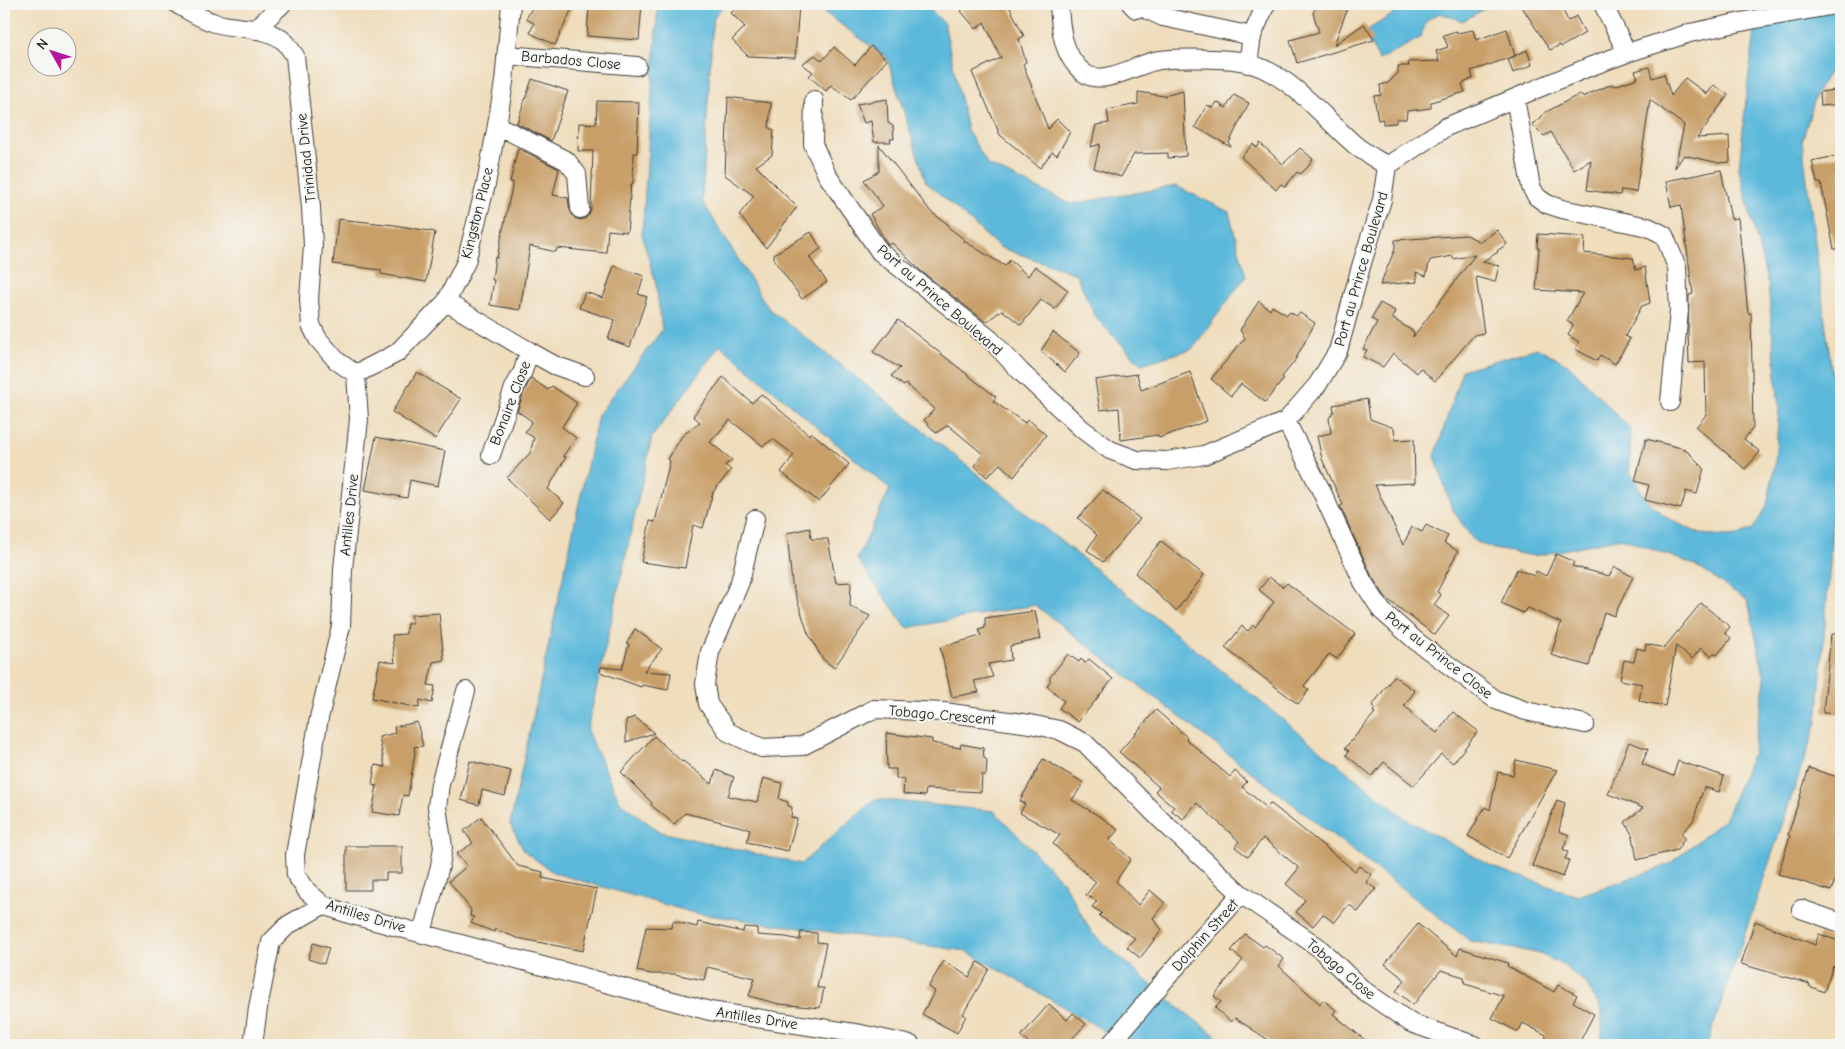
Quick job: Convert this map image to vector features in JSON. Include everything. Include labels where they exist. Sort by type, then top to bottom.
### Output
[{"type":"street","name":"Trinidad Drive","points":[[177,4],[196,16],[216,24],[255,30],[272,35],[286,43],[295,56],[311,208],[313,246],[309,299],[311,325],[318,339],[337,361],[356,374]]},
{"type":"street","points":[[255,30],[282,4]]},
{"type":"street","name":"Kingston Place","points":[[356,374],[397,353],[446,302],[466,262],[486,184],[497,125],[511,4]]},
{"type":"street","points":[[1059,4],[1063,41],[1071,58],[1084,74],[1104,77],[1129,71],[1159,60],[1196,59],[1240,62],[1268,70],[1314,105],[1356,146],[1387,166],[1446,127],[1589,66],[1690,33],[1841,4]]},
{"type":"street","points":[[1131,4],[1136,9],[1141,7],[1163,16],[1252,36]]},
{"type":"street","points":[[1248,64],[1252,36],[1266,4]]},
{"type":"street","points":[[1603,4],[1627,53]]},
{"type":"street","name":"Barbados Close","points":[[506,55],[637,66]]},
{"type":"street","points":[[1515,98],[1531,187],[1537,197],[1547,204],[1562,209],[1648,227],[1664,235],[1669,243],[1677,267],[1679,311],[1670,402]]},
{"type":"street","name":"Port au Prince Boulevard","points":[[814,100],[813,144],[826,174],[880,252],[990,339],[1020,371],[1082,429],[1110,450],[1137,460],[1167,461],[1204,454],[1286,421],[1318,384],[1338,351],[1362,263],[1382,200],[1387,166]]},
{"type":"street","points":[[497,125],[567,161],[577,174],[580,209]]},
{"type":"street","name":"Bonaire Close","points":[[446,302],[554,365],[585,376]]},
{"type":"street","name":"Bonaire Close","points":[[491,455],[529,351]]},
{"type":"street","name":"Antilles Drive","points":[[356,374],[359,419],[343,569],[341,626],[319,718],[295,855],[296,875],[307,891],[323,905],[710,1011],[861,1034],[911,1045]]},
{"type":"street","name":"Port au Prince Close","points":[[1286,421],[1320,488],[1363,582],[1382,611],[1416,641],[1496,700],[1526,711],[1585,724]]},
{"type":"street","name":"Tobago Crescent","points":[[755,519],[740,582],[710,652],[705,684],[708,704],[728,732],[762,748],[802,746],[874,709],[944,712],[1059,730],[1085,743],[1161,820],[1241,894]]},
{"type":"street","points":[[422,933],[440,866],[443,847],[436,807],[440,784],[466,691]]},
{"type":"street","name":"Dolphin Street","points":[[1110,1045],[1241,894]]},
{"type":"street","name":"Tobago Close","points":[[1241,894],[1318,947],[1363,990],[1411,1023],[1474,1045]]},
{"type":"street","points":[[253,1045],[271,942],[288,926],[323,905]]},
{"type":"street","points":[[1801,909],[1841,923]]},
{"type":"water","points":[[658,4],[725,4],[713,18],[702,201],[769,309],[888,402],[1406,819],[1495,868],[1578,896],[1668,865],[1725,819],[1752,755],[1765,680],[1748,601],[1695,565],[1621,538],[1534,556],[1494,549],[1474,541],[1452,509],[1435,456],[1462,370],[1538,348],[1569,365],[1630,429],[1630,472],[1647,501],[1667,518],[1700,534],[1738,535],[1753,529],[1767,506],[1775,464],[1779,408],[1768,284],[1739,169],[1747,89],[1759,4],[1839,4],[1841,12],[1841,53],[1816,94],[1802,141],[1836,405],[1830,562],[1817,722],[1707,1045],[1602,1045],[1602,1011],[1586,983],[1560,963],[1537,953],[1470,941],[1035,605],[907,628],[857,559],[890,489],[720,345],[652,437],[587,731],[620,802],[660,832],[801,864],[875,799],[994,811],[1063,882],[1092,933],[1165,997],[1228,1045],[1121,1045],[1100,1028],[966,951],[694,913],[554,873],[524,851],[510,824],[598,415],[662,330],[656,284],[642,235]]},
{"type":"water","points":[[813,4],[924,4],[944,23],[967,130],[988,165],[1071,204],[1176,186],[1229,212],[1246,276],[1192,349],[1141,364],[1096,318],[1076,274],[999,247],[926,182],[887,58]]},
{"type":"water","points":[[1410,4],[1493,4],[1463,21],[1440,13],[1427,20],[1420,38],[1379,60],[1364,32]]},
{"type":"building","points":[[534,4],[574,4],[555,45],[530,33],[534,23],[526,19]]},
{"type":"building","points":[[589,4],[642,4],[639,40],[587,36]]},
{"type":"building","points":[[741,4],[799,4],[795,58],[748,56],[732,40],[745,27],[731,13]]},
{"type":"building","points":[[970,4],[1008,4],[1024,36],[1019,39],[1026,62],[1023,64],[1048,129],[1057,119],[1070,132],[1057,155],[1052,152],[1040,168],[1000,135],[983,98],[972,72],[1001,58],[984,22],[976,29],[961,11]]},
{"type":"building","points":[[1317,4],[1349,4],[1334,45],[1364,24],[1374,40],[1297,63],[1290,40],[1319,32],[1313,13]]},
{"type":"building","points":[[1520,4],[1560,4],[1568,21],[1576,16],[1585,33],[1561,47],[1560,45],[1550,50]]},
{"type":"building","points":[[1507,29],[1515,56],[1471,71],[1473,78],[1462,84],[1465,92],[1431,102],[1431,108],[1407,111],[1406,119],[1396,119],[1396,123],[1383,124],[1383,119],[1378,120],[1374,96],[1381,95],[1380,85],[1388,83],[1398,73],[1398,66],[1409,66],[1408,62],[1439,61],[1436,51],[1448,47],[1443,35],[1457,31],[1458,33],[1473,30],[1476,40]]},
{"type":"building","points":[[871,46],[887,60],[851,100],[831,85],[826,91],[809,76],[813,72],[802,64],[815,55],[822,61],[834,47],[855,65]]},
{"type":"building","points":[[1527,50],[1532,65],[1513,73],[1508,59]]},
{"type":"building","points":[[1649,67],[1652,78],[1664,74],[1671,96],[1685,78],[1707,94],[1714,85],[1728,95],[1697,138],[1729,136],[1730,162],[1719,163],[1684,155],[1675,168],[1684,125],[1650,100],[1636,192],[1621,190],[1620,195],[1587,190],[1591,160],[1574,170],[1551,132],[1544,136],[1532,124],[1540,119],[1544,113],[1580,94],[1582,97],[1612,84],[1614,86],[1638,78],[1635,71]]},
{"type":"building","points":[[532,79],[568,91],[551,141],[517,123]]},
{"type":"building","points":[[1841,89],[1841,104],[1821,106],[1820,92]]},
{"type":"building","points":[[1183,91],[1186,156],[1168,158],[1168,153],[1134,154],[1121,177],[1094,168],[1100,144],[1091,147],[1096,125],[1109,123],[1107,110],[1138,104],[1138,92],[1164,96]]},
{"type":"building","points":[[1234,95],[1249,103],[1229,143],[1231,147],[1195,127],[1207,105],[1213,108],[1217,102],[1226,108]]},
{"type":"building","points":[[728,97],[771,103],[769,128],[774,130],[772,155],[756,166],[797,207],[766,248],[739,215],[754,196],[725,175]]},
{"type":"building","points":[[887,99],[888,123],[893,126],[894,139],[890,139],[891,142],[874,142],[871,121],[864,123],[857,104]]},
{"type":"building","points":[[597,101],[639,102],[637,153],[634,153],[633,184],[631,184],[627,232],[608,230],[606,253],[557,248],[556,252],[530,246],[520,310],[490,305],[495,257],[497,258],[518,148],[559,169],[553,195],[568,198],[570,210],[575,218],[580,220],[586,218],[591,209],[593,151],[578,151],[579,123],[596,124]]},
{"type":"building","points":[[1260,143],[1283,164],[1300,148],[1313,159],[1300,174],[1297,172],[1285,187],[1281,184],[1276,190],[1241,157],[1253,144],[1257,148]]},
{"type":"building","points":[[879,145],[931,212],[949,225],[948,227],[964,241],[1005,266],[1010,260],[1028,276],[1035,266],[1068,290],[1055,309],[1041,300],[1021,325],[1002,310],[986,322],[921,271],[892,243],[888,245],[870,214],[883,206],[864,180],[879,171]]},
{"type":"building","points":[[1841,155],[1841,249],[1834,249],[1821,183],[1817,183],[1812,161]]},
{"type":"building","points":[[1721,170],[1731,219],[1738,218],[1748,313],[1751,313],[1753,428],[1744,439],[1760,452],[1745,469],[1696,427],[1706,415],[1705,362],[1689,363],[1689,295],[1693,294],[1681,205],[1671,207],[1666,181]]},
{"type":"building","points":[[338,219],[395,225],[435,232],[426,282],[381,274],[381,270],[333,264]]},
{"type":"building","points":[[1497,230],[1507,244],[1482,262],[1499,266],[1495,282],[1476,277],[1484,333],[1474,335],[1435,381],[1420,368],[1417,373],[1393,353],[1383,367],[1363,357],[1367,350],[1363,349],[1377,322],[1371,319],[1380,303],[1395,311],[1392,318],[1414,332],[1413,337],[1475,255],[1453,259],[1453,256],[1430,260],[1426,276],[1416,272],[1417,282],[1380,285],[1395,249],[1395,240],[1467,235],[1480,242]]},
{"type":"building","points":[[811,232],[821,249],[809,257],[827,282],[802,299],[774,260],[774,254]]},
{"type":"building","points":[[1538,234],[1585,237],[1584,253],[1633,258],[1636,270],[1645,267],[1650,303],[1642,306],[1625,336],[1630,339],[1615,364],[1600,355],[1597,361],[1575,349],[1579,342],[1568,335],[1573,325],[1567,321],[1583,293],[1536,290]]},
{"type":"building","points":[[614,266],[644,276],[638,294],[647,297],[630,347],[608,339],[615,320],[579,308],[585,292],[603,298]]},
{"type":"building","points":[[1259,301],[1270,310],[1272,306],[1287,315],[1290,312],[1296,316],[1300,313],[1315,323],[1294,362],[1282,377],[1284,379],[1265,402],[1241,384],[1231,396],[1211,379],[1245,338],[1240,330]]},
{"type":"building","points":[[898,320],[996,397],[993,401],[1025,423],[1028,419],[1046,435],[1014,477],[1000,464],[987,477],[975,466],[983,454],[948,425],[936,433],[924,420],[935,409],[906,384],[904,386],[891,376],[900,368],[873,352]]},
{"type":"building","points":[[1053,332],[1080,353],[1065,372],[1041,351]]},
{"type":"building","points":[[417,372],[461,399],[435,439],[392,412]]},
{"type":"building","points":[[1190,372],[1207,421],[1159,438],[1158,435],[1121,440],[1119,408],[1100,410],[1095,380],[1137,374],[1141,390]]},
{"type":"building","points":[[723,377],[752,403],[761,394],[809,435],[811,432],[849,464],[819,502],[781,472],[794,455],[773,439],[763,446],[730,420],[710,442],[732,460],[725,465],[731,470],[713,492],[703,528],[693,525],[685,568],[641,562],[650,521],[655,522],[670,461],[668,459],[682,436],[700,422],[693,416]]},
{"type":"building","points":[[531,378],[548,390],[552,386],[577,403],[562,427],[576,438],[563,456],[566,457],[548,489],[564,503],[550,519],[507,478],[530,453],[534,438],[525,432],[532,421],[517,411]]},
{"type":"building","points":[[1367,399],[1370,419],[1394,428],[1395,440],[1414,439],[1415,483],[1375,485],[1403,545],[1412,527],[1422,532],[1426,525],[1448,536],[1444,543],[1458,551],[1437,592],[1441,595],[1434,605],[1449,616],[1435,635],[1387,599],[1372,577],[1340,506],[1343,505],[1322,459],[1317,436],[1331,433],[1329,418],[1334,411],[1333,405]]},
{"type":"building","points":[[376,437],[445,451],[438,486],[410,480],[407,498],[365,490]]},
{"type":"building","points":[[1646,439],[1685,449],[1704,468],[1697,494],[1686,491],[1681,509],[1645,500],[1649,485],[1635,481]]},
{"type":"building","points":[[1103,490],[1140,519],[1103,562],[1087,550],[1097,535],[1078,518]]},
{"type":"building","points":[[810,528],[811,539],[828,539],[836,583],[851,582],[850,606],[870,616],[834,668],[822,658],[808,633],[792,584],[787,533]]},
{"type":"building","points":[[1161,541],[1204,575],[1176,611],[1135,573]]},
{"type":"building","points":[[1556,554],[1574,562],[1572,566],[1609,576],[1615,567],[1633,577],[1614,616],[1604,612],[1589,666],[1551,655],[1561,623],[1528,608],[1523,613],[1501,603],[1517,569],[1534,576],[1536,571],[1546,576]]},
{"type":"building","points":[[1269,577],[1283,587],[1287,583],[1355,634],[1337,659],[1329,654],[1304,686],[1309,690],[1298,704],[1225,648],[1242,626],[1248,631],[1253,625],[1255,627],[1274,602],[1259,590]]},
{"type":"building","points":[[1701,603],[1730,627],[1725,633],[1731,638],[1717,655],[1714,653],[1711,656],[1701,648],[1692,659],[1676,646],[1665,706],[1639,701],[1642,684],[1620,680],[1624,660],[1634,662],[1637,648],[1645,650],[1646,644],[1664,648]]},
{"type":"building","points":[[1035,611],[1041,639],[1010,646],[1011,660],[988,664],[993,677],[974,681],[979,692],[952,697],[940,647],[981,636],[979,630],[985,628],[985,618]]},
{"type":"building","points":[[439,613],[444,660],[433,662],[428,685],[435,686],[432,703],[420,700],[419,708],[372,698],[380,660],[395,663],[392,635],[406,634],[407,623],[412,623],[411,615]]},
{"type":"building","points":[[635,629],[662,649],[644,671],[671,673],[668,690],[642,685],[641,687],[600,672],[601,667],[622,669],[629,644],[627,643]]},
{"type":"building","points":[[1831,634],[1841,634],[1841,714],[1823,713]]},
{"type":"building","points":[[1068,654],[1079,662],[1081,659],[1085,663],[1089,659],[1113,679],[1078,722],[1059,708],[1064,701],[1047,686],[1050,682],[1050,677]]},
{"type":"building","points":[[1394,676],[1415,691],[1404,706],[1412,712],[1411,714],[1437,733],[1453,712],[1478,731],[1453,763],[1441,754],[1414,786],[1384,762],[1372,776],[1346,755],[1349,751],[1345,748],[1375,713],[1373,712],[1375,708],[1372,706]]},
{"type":"building","points":[[1156,710],[1230,777],[1235,771],[1247,782],[1242,787],[1266,807],[1270,803],[1355,871],[1359,866],[1372,875],[1366,882],[1376,889],[1358,912],[1349,904],[1334,923],[1323,914],[1313,926],[1296,912],[1305,900],[1286,884],[1299,868],[1263,838],[1248,857],[1235,847],[1239,841],[1197,803],[1183,819],[1171,810],[1174,807],[1155,791],[1159,787],[1119,752]]},
{"type":"building","points":[[635,717],[654,733],[626,742],[626,720]]},
{"type":"building","points":[[417,722],[423,746],[414,747],[415,753],[408,796],[403,795],[399,816],[372,812],[377,786],[372,785],[375,765],[385,767],[379,737],[395,733],[394,727]]},
{"type":"building","points":[[886,733],[932,739],[932,743],[960,748],[961,744],[983,748],[984,758],[987,760],[986,775],[982,775],[981,792],[926,789],[925,796],[903,794],[904,779],[896,778],[896,769],[887,769]]},
{"type":"building","points":[[654,736],[682,762],[712,784],[716,770],[734,777],[728,796],[757,802],[763,778],[782,783],[779,799],[788,802],[788,806],[792,807],[791,817],[797,819],[788,851],[747,842],[750,829],[685,813],[674,824],[651,805],[652,803],[621,772]]},
{"type":"building","points":[[1629,742],[1648,749],[1642,764],[1673,776],[1678,761],[1724,776],[1719,792],[1704,787],[1693,821],[1681,834],[1685,838],[1677,850],[1637,860],[1633,836],[1625,822],[1643,808],[1608,794]]},
{"type":"building","points":[[1043,759],[1084,783],[1072,800],[1104,819],[1118,830],[1109,840],[1131,859],[1116,881],[1138,905],[1150,890],[1165,903],[1153,918],[1162,930],[1140,958],[1127,947],[1135,938],[1099,916],[1102,913],[1092,907],[1097,901],[1086,895],[1096,882],[1053,844],[1060,835],[1020,813],[1025,804],[1020,801]]},
{"type":"building","points":[[1516,760],[1557,770],[1507,858],[1468,836],[1485,807],[1490,810],[1498,772],[1513,775]]},
{"type":"building","points":[[470,761],[511,771],[505,796],[482,790],[479,805],[461,800]]},
{"type":"building","points":[[1809,768],[1841,778],[1841,882],[1835,880],[1831,891],[1778,874]]},
{"type":"building","points":[[1557,800],[1565,803],[1559,831],[1569,835],[1563,849],[1568,852],[1565,859],[1569,860],[1563,877],[1532,866]]},
{"type":"building","points":[[481,817],[518,866],[543,872],[542,878],[597,889],[583,951],[517,938],[495,929],[494,932],[471,923],[474,917],[470,916],[471,910],[449,881],[467,866],[456,854],[473,843],[464,831]]},
{"type":"building","points":[[346,846],[402,846],[402,873],[386,873],[386,880],[371,880],[371,890],[346,890]]},
{"type":"building","points":[[673,921],[697,927],[698,922],[743,932],[744,927],[757,928],[757,935],[800,940],[801,932],[817,933],[817,942],[826,943],[817,988],[824,988],[820,1008],[779,1004],[749,996],[755,978],[707,967],[704,980],[674,974],[651,974],[637,971],[646,927],[672,928]]},
{"type":"building","points":[[1755,921],[1815,945],[1819,934],[1841,942],[1841,969],[1833,966],[1824,992],[1809,986],[1810,984],[1741,964]]},
{"type":"building","points":[[1418,924],[1457,956],[1460,948],[1508,963],[1507,966],[1554,992],[1558,985],[1577,995],[1573,1002],[1594,1014],[1578,1045],[1545,1045],[1546,1035],[1523,1023],[1518,1032],[1492,1018],[1504,996],[1465,984],[1464,977],[1441,970],[1413,1005],[1396,991],[1405,980],[1385,964]]},
{"type":"building","points":[[1245,934],[1263,947],[1265,945],[1284,959],[1279,966],[1320,1004],[1323,1000],[1336,1010],[1333,1014],[1371,1045],[1276,1045],[1235,1018],[1231,1022],[1215,1008],[1221,1002],[1214,996],[1243,960],[1231,951]]},
{"type":"building","points":[[313,943],[329,948],[324,964],[308,959]]},
{"type":"building","points":[[944,961],[969,977],[978,962],[989,969],[963,1014],[966,1016],[957,1033],[922,1014],[935,991],[928,987]]},
{"type":"building","points":[[1049,1004],[1067,1020],[1073,1013],[1086,1024],[1066,1045],[1031,1045],[1021,1036]]}]
